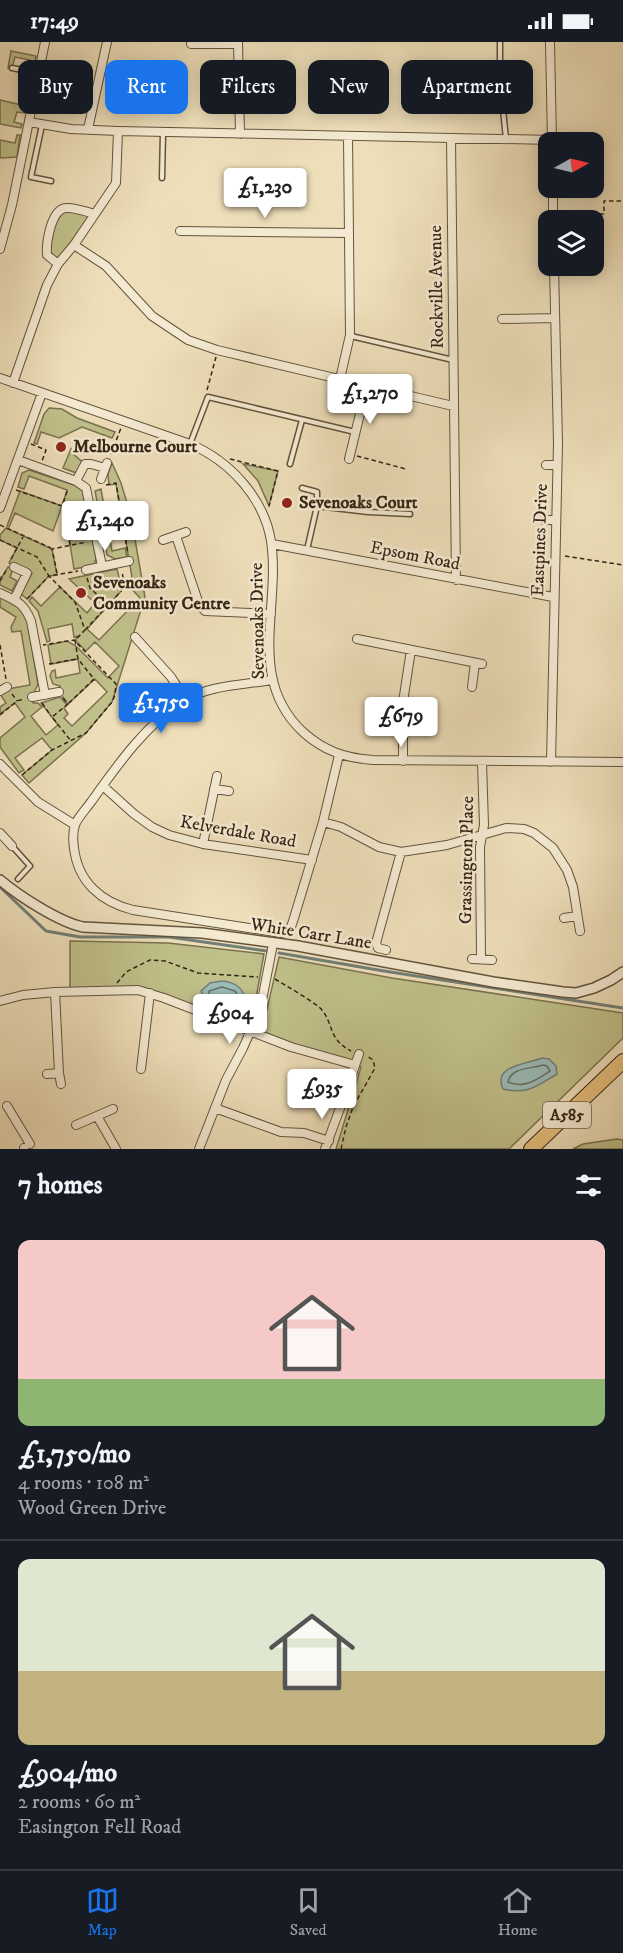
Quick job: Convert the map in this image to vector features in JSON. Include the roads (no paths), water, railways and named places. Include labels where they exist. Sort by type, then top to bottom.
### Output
[{"type":"highway","name":"A585","points":[[531,1149],[623,1062]]},
{"type":"street","points":[[42,60],[45,42]]},
{"type":"street","points":[[88,129],[107,42]]},
{"type":"street","points":[[550,42],[552,132]]},
{"type":"street","points":[[191,44],[238,43],[240,134]]},
{"type":"street","points":[[0,249],[12,205],[31,114]]},
{"type":"street","points":[[29,122],[118,131],[538,140]]},
{"type":"street","points":[[13,383],[47,285],[58,264],[74,245],[116,183],[118,131]]},
{"type":"street","points":[[340,379],[350,335],[348,136]]},
{"type":"street","name":"Rockville Avenue","points":[[451,138],[456,580]]},
{"type":"street","points":[[58,264],[46,255],[54,214],[66,208],[95,214]]},
{"type":"street","points":[[180,231],[349,234]]},
{"type":"street","points":[[74,245],[106,266],[152,316],[188,340],[217,350],[453,406]]},
{"type":"street","name":"Eastpines Drive","points":[[551,762],[557,465],[554,276]]},
{"type":"street","points":[[502,319],[555,318]]},
{"type":"street","name":"Sevenoaks Drive","points":[[0,378],[190,444],[215,457],[228,467],[249,490],[264,520],[272,544],[270,659],[272,680],[284,709],[298,728],[316,743],[339,755],[361,759],[623,762]]},
{"type":"street","points":[[350,457],[367,385]]},
{"type":"street","points":[[0,508],[2,496],[8,487],[42,393]]},
{"type":"street","points":[[18,460],[74,480],[87,489],[102,566]]},
{"type":"street","points":[[74,480],[85,464],[106,466],[101,479]]},
{"type":"street","points":[[546,465],[557,465]]},
{"type":"street","points":[[544,520],[555,520]]},
{"type":"street","points":[[163,540],[186,532]]},
{"type":"street","points":[[176,536],[199,604],[205,611],[271,614]]},
{"type":"street","name":"Epsom Road","points":[[272,544],[553,597]]},
{"type":"street","points":[[86,570],[129,561]]},
{"type":"street","points":[[14,567],[27,573],[14,600]]},
{"type":"street","points":[[0,593],[27,609],[40,666],[38,696],[59,692]]},
{"type":"street","points":[[135,637],[166,670],[185,699]]},
{"type":"street","points":[[357,639],[478,663],[473,687]]},
{"type":"street","points":[[403,761],[403,702],[411,650]]},
{"type":"street","points":[[272,680],[226,686],[203,692],[185,699],[151,726],[75,825],[74,845],[79,866],[92,887],[110,902],[133,910],[281,933],[290,930],[323,822],[339,755]]},
{"type":"street","name":"Grassington Place","points":[[481,959],[482,762]]},
{"type":"street","points":[[0,764],[38,802],[75,825]]},
{"type":"street","points":[[202,843],[217,776]]},
{"type":"street","name":"Kelverdale Road","points":[[103,786],[134,814],[152,827],[169,835],[202,843],[312,860]]},
{"type":"street","points":[[214,789],[229,791]]},
{"type":"street","points":[[323,822],[341,826],[379,847],[401,852],[447,845],[483,833],[513,827],[534,833],[557,853],[567,870],[573,887],[580,932]]},
{"type":"street","points":[[2,838],[12,846]]},
{"type":"street","points":[[386,950],[378,948],[376,943],[401,852]]},
{"type":"street","name":"White Carr Lane","points":[[0,880],[57,918],[73,925],[120,930],[192,932],[298,946],[493,982],[563,992],[576,993],[594,988],[623,972]]},
{"type":"street","points":[[564,918],[577,916]]},
{"type":"street","points":[[200,1149],[226,1080],[243,1048],[259,1007],[273,944]]},
{"type":"street","points":[[472,959],[492,960]]},
{"type":"street","points":[[0,1001],[23,995],[55,992],[138,990],[291,1047],[355,1065]]},
{"type":"street","points":[[55,992],[61,1084]]},
{"type":"street","points":[[141,1069],[147,1061],[150,993]]},
{"type":"street","points":[[215,1108],[281,1132],[304,1133],[327,1145],[359,1053]]},
{"type":"street","points":[[47,1074],[59,1073]]},
{"type":"street","points":[[7,1106],[27,1146]]},
{"type":"street","points":[[76,1125],[113,1109]]},
{"type":"street","points":[[97,1116],[116,1149]]},
{"type":"lane","points":[[500,42],[500,60]]},
{"type":"lane","points":[[12,68],[18,69]]},
{"type":"lane","points":[[503,114],[506,139]]},
{"type":"lane","points":[[43,124],[31,177],[51,181]]},
{"type":"lane","points":[[162,178],[163,132]]},
{"type":"lane","points":[[350,335],[453,360]]},
{"type":"lane","points":[[190,444],[208,397],[356,432]]},
{"type":"lane","points":[[290,464],[302,420]]},
{"type":"lane","points":[[302,488],[317,492],[317,506],[307,550]]},
{"type":"lane","points":[[317,506],[410,514]]},
{"type":"lane","points":[[12,846],[30,866],[18,879]]},
{"type":"water","points":[[221,981],[234,984],[243,992],[247,1000],[244,1007],[224,1011],[208,1003],[201,991],[210,983]]},
{"type":"water","points":[[542,1058],[549,1059],[556,1066],[557,1074],[525,1090],[503,1089],[502,1075],[507,1070]]},
{"type":"waterway","points":[[0,887],[46,931],[80,937],[169,937],[267,951]]},
{"type":"waterway","points":[[279,953],[623,1008]]},
{"type":"place","name":"Melbourne Court","points":[[61,447]]},
{"type":"place","name":"Sevenoaks Court","points":[[287,503]]},
{"type":"place","name":"Sevenoaks Community Centre","points":[[81,593]]}]
